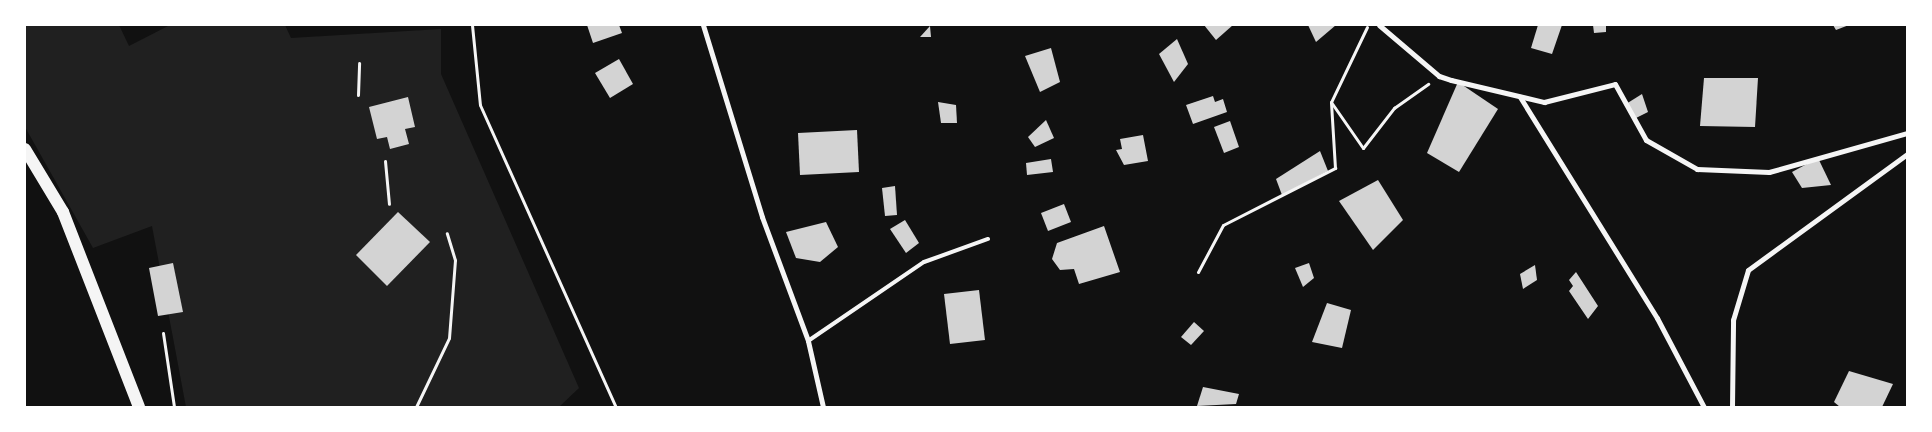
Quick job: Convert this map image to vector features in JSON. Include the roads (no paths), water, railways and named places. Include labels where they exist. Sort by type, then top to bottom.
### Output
[{"type":"main road","points":[[25,149],[63,212],[139,407]]},
{"type":"street","points":[[703,25],[762,217],[808,342],[823,407]]},
{"type":"street","points":[[1379,25],[1439,76],[1520,97],[1544,102],[1615,84],[1646,140],[1697,169],[1769,172],[1907,133]]},
{"type":"street","points":[[1520,97],[1656,318],[1704,407]]},
{"type":"street","points":[[1732,407],[1733,320],[1748,270],[1907,154]]},
{"type":"lane","points":[[808,342],[924,262],[988,239]]}]
